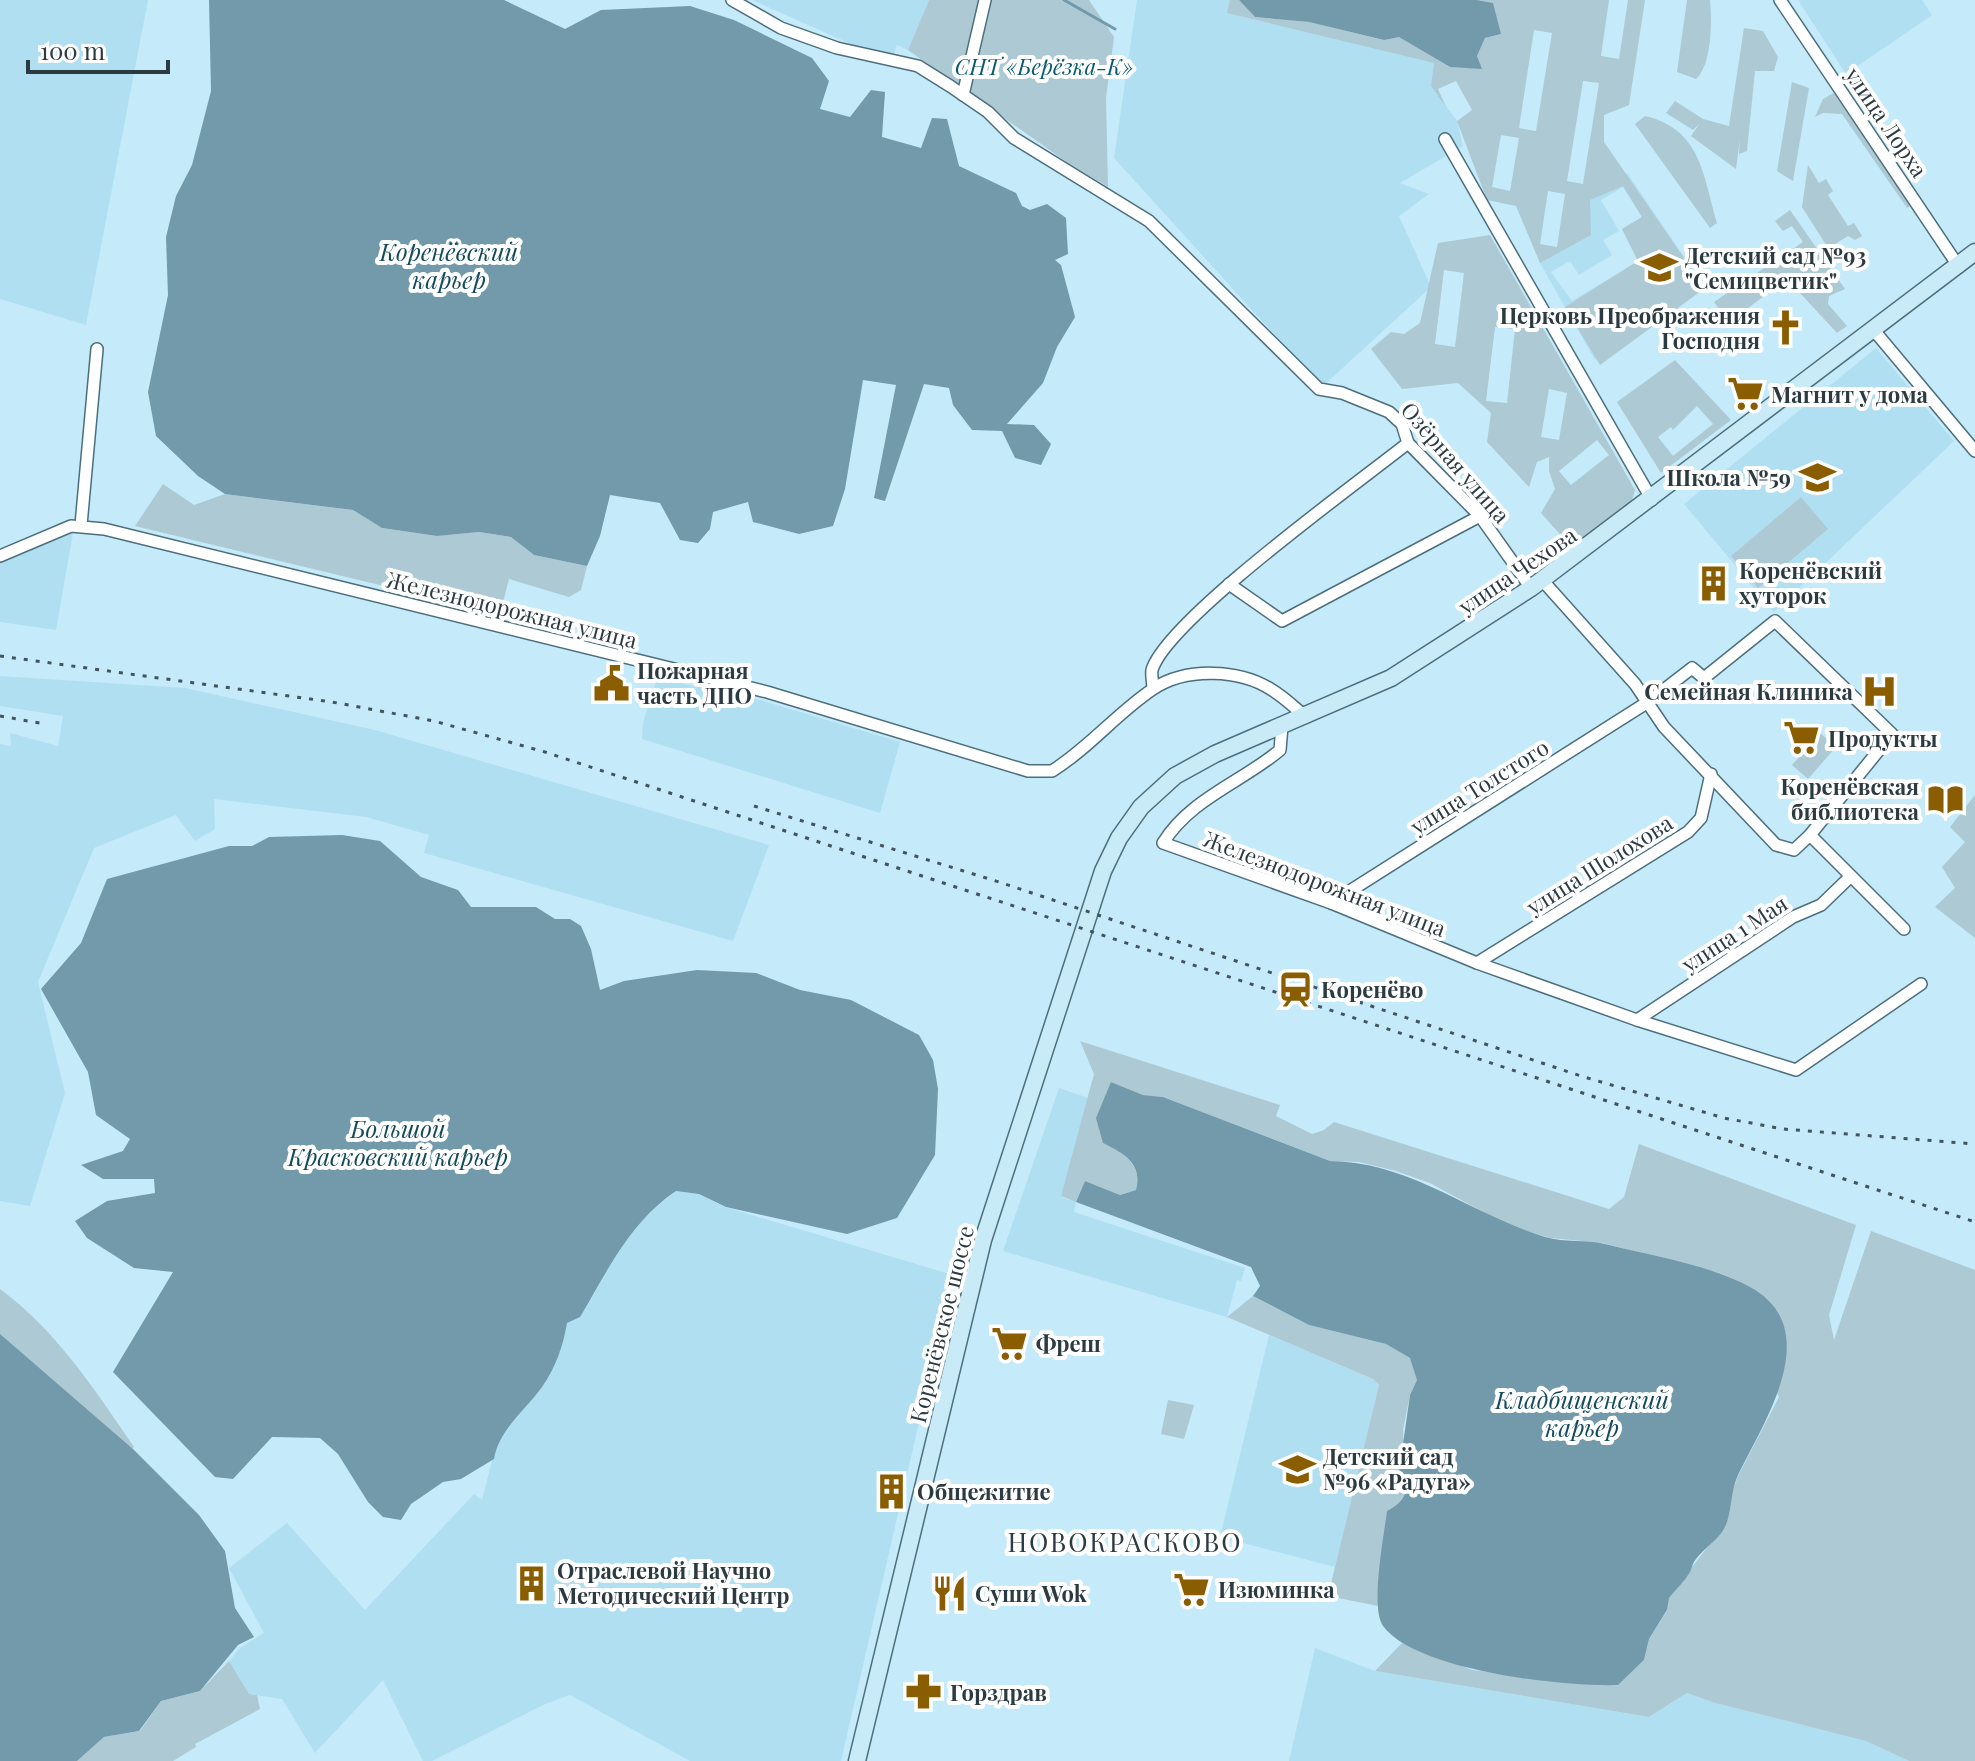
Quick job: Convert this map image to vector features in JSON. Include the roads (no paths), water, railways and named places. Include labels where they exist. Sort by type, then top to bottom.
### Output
[{"type":"main road","name":"улица Чехова","points":[[1091,904],[1119,838],[1141,807],[1175,776],[1215,754],[1391,678],[1537,584],[1652,500],[1872,328],[1959,267],[1975,252]]},
{"type":"main road","name":"Коренёвское шоссе","points":[[857,1761],[983,1240],[1091,904]]},
{"type":"street","name":"Озёрная улица","points":[[732,0],[781,28],[837,48],[918,66],[963,95],[1014,138],[1149,221],[1319,389],[1342,393],[1389,412],[1402,424],[1408,443],[1480,516],[1537,584],[1648,702],[1664,727],[1776,845],[1794,850],[1810,835]]},
{"type":"street","points":[[963,95],[985,0]]},
{"type":"street","name":"улица Лорха","points":[[1780,0],[1959,267]]},
{"type":"street","points":[[1445,139],[1652,500]]},
{"type":"street","points":[[1872,328],[1975,451]]},
{"type":"street","points":[[0,556],[57,531],[81,525],[97,349]]},
{"type":"street","points":[[1153,688],[1151,671],[1167,647],[1229,584],[1408,443]]},
{"type":"street","points":[[1229,584],[1282,621],[1480,516]]},
{"type":"street","name":"Железнодорожная улица","points":[[81,525],[767,692],[1028,771],[1052,771],[1067,762],[1153,688],[1183,677],[1230,674],[1272,689],[1306,717]]},
{"type":"street","name":"улица Толстого","points":[[1331,903],[1648,702],[1692,668],[1704,678],[1775,621],[1892,734],[1810,835]]},
{"type":"street","name":"Железнодорожная улица","points":[[1282,726],[1280,750],[1253,773],[1199,804],[1175,823],[1163,843],[1331,903],[1477,963],[1637,1020],[1796,1070],[1921,984]]},
{"type":"street","name":"улица Шолохова","points":[[1477,963],[1688,832],[1701,818],[1711,774]]},
{"type":"street","points":[[1810,835],[1904,929]]},
{"type":"street","name":"улица 1 Мая","points":[[1637,1020],[1793,917],[1821,905],[1850,877]]},
{"type":"water","name":"Коренёвский карьер","points":[[209,0],[504,0],[565,29],[601,10],[690,6],[734,20],[812,58],[829,81],[820,109],[850,117],[871,90],[885,92],[882,137],[921,148],[932,118],[947,119],[959,166],[1016,193],[1022,206],[1030,210],[1047,204],[1066,218],[1068,254],[1055,260],[1061,265],[1075,317],[1057,347],[1043,383],[1007,424],[1034,425],[1051,444],[1041,465],[1015,458],[1002,431],[972,430],[953,405],[949,388],[924,384],[885,501],[874,498],[896,385],[863,380],[845,489],[833,526],[799,534],[753,522],[748,502],[713,512],[710,529],[698,543],[680,540],[660,503],[610,495],[600,536],[587,566],[534,555],[511,537],[479,532],[437,536],[382,528],[353,510],[225,494],[198,476],[156,436],[148,392],[168,295],[166,237],[176,196],[192,165],[211,91]]},
{"type":"water","points":[[1239,0],[1476,0],[1493,3],[1501,34],[1485,38],[1477,56],[1482,69],[1450,67],[1399,37],[1384,40],[1309,22],[1255,17]]},
{"type":"water","name":"Большой Красковский карьер","points":[[342,835],[380,841],[421,877],[458,890],[471,907],[536,907],[555,919],[570,919],[581,926],[591,949],[600,990],[624,981],[697,970],[756,973],[800,990],[851,1000],[919,1035],[933,1060],[938,1089],[935,1155],[897,1218],[847,1234],[726,1207],[699,1194],[676,1191],[660,1203],[621,1248],[580,1317],[567,1323],[551,1372],[501,1438],[494,1459],[461,1479],[443,1482],[411,1504],[401,1520],[383,1517],[368,1502],[338,1454],[320,1438],[272,1437],[233,1479],[215,1477],[113,1372],[173,1272],[134,1268],[87,1238],[75,1221],[107,1201],[155,1193],[154,1179],[103,1179],[81,1165],[123,1151],[130,1139],[96,1115],[88,1072],[41,989],[81,943],[107,879],[229,846],[252,846],[269,837]]},
{"type":"water","name":"Кладбищенский карьер","points":[[1111,1082],[1143,1095],[1163,1097],[1330,1161],[1387,1170],[1414,1179],[1545,1237],[1598,1243],[1716,1272],[1750,1287],[1773,1305],[1784,1327],[1787,1351],[1782,1377],[1773,1404],[1736,1481],[1725,1528],[1700,1554],[1669,1598],[1667,1610],[1649,1639],[1644,1660],[1618,1685],[1529,1679],[1458,1665],[1400,1642],[1383,1626],[1378,1604],[1379,1571],[1387,1511],[1402,1499],[1406,1490],[1399,1472],[1410,1395],[1417,1380],[1410,1358],[1386,1344],[1309,1325],[1253,1296],[1260,1286],[1251,1267],[1076,1202],[1085,1181],[1120,1195],[1136,1190],[1137,1173],[1134,1166],[1124,1155],[1103,1143],[1096,1118]]},
{"type":"water","points":[[0,1334],[134,1450],[199,1515],[225,1551],[235,1608],[254,1637],[238,1645],[200,1691],[161,1701],[139,1731],[104,1737],[77,1761],[0,1761]]},
{"type":"waterway","points":[[1064,0],[1115,29]]},
{"type":"railway","points":[[0,656],[332,702],[434,721],[545,752],[1975,1222]]},
{"type":"railway","points":[[0,716],[45,724]]},
{"type":"railway","points":[[754,806],[999,882],[1581,1076],[1724,1118],[1783,1129],[1975,1144]]},
{"type":"place","name":"Детский сад №93 \"Семицветик\"","points":[[1659,268]]},
{"type":"place","name":"Церковь Преображения Господня","points":[[1786,328]]},
{"type":"place","name":"Магнит у дома","points":[[1745,394]]},
{"type":"place","name":"Школа №59","points":[[1817,477]]},
{"type":"place","name":"Коренёвский хуторок","points":[[1713,583]]},
{"type":"place","name":"Пожарная часть ДПО","points":[[611,683]]},
{"type":"place","name":"Семейная Клиника","points":[[1879,691]]},
{"type":"place","name":"Продукты","points":[[1802,738]]},
{"type":"place","name":"Коренёвская библиотека","points":[[1945,799]]},
{"type":"place","name":"Коренёво","points":[[1295,989]]},
{"type":"place","name":"Фреш","points":[[1010,1343]]},
{"type":"place","name":"Детский сад №96 «Радуга»","points":[[1297,1469]]},
{"type":"place","name":"Общежитие","points":[[891,1491]]},
{"type":"place","name":"Отраслевой Научно Методический Центр","points":[[531,1583]]},
{"type":"place","name":"Изюминка","points":[[1192,1589]]},
{"type":"place","name":"Суши Wok","points":[[949,1593]]},
{"type":"place","name":"Горздрав","points":[[924,1692]]},
{"type":"district","name":"НОВОКРАСКОВО","points":[[1125,1541]]},
{"type":"park label","name":"СНТ «Берёзка-К»","points":[[1044,66]]}]
